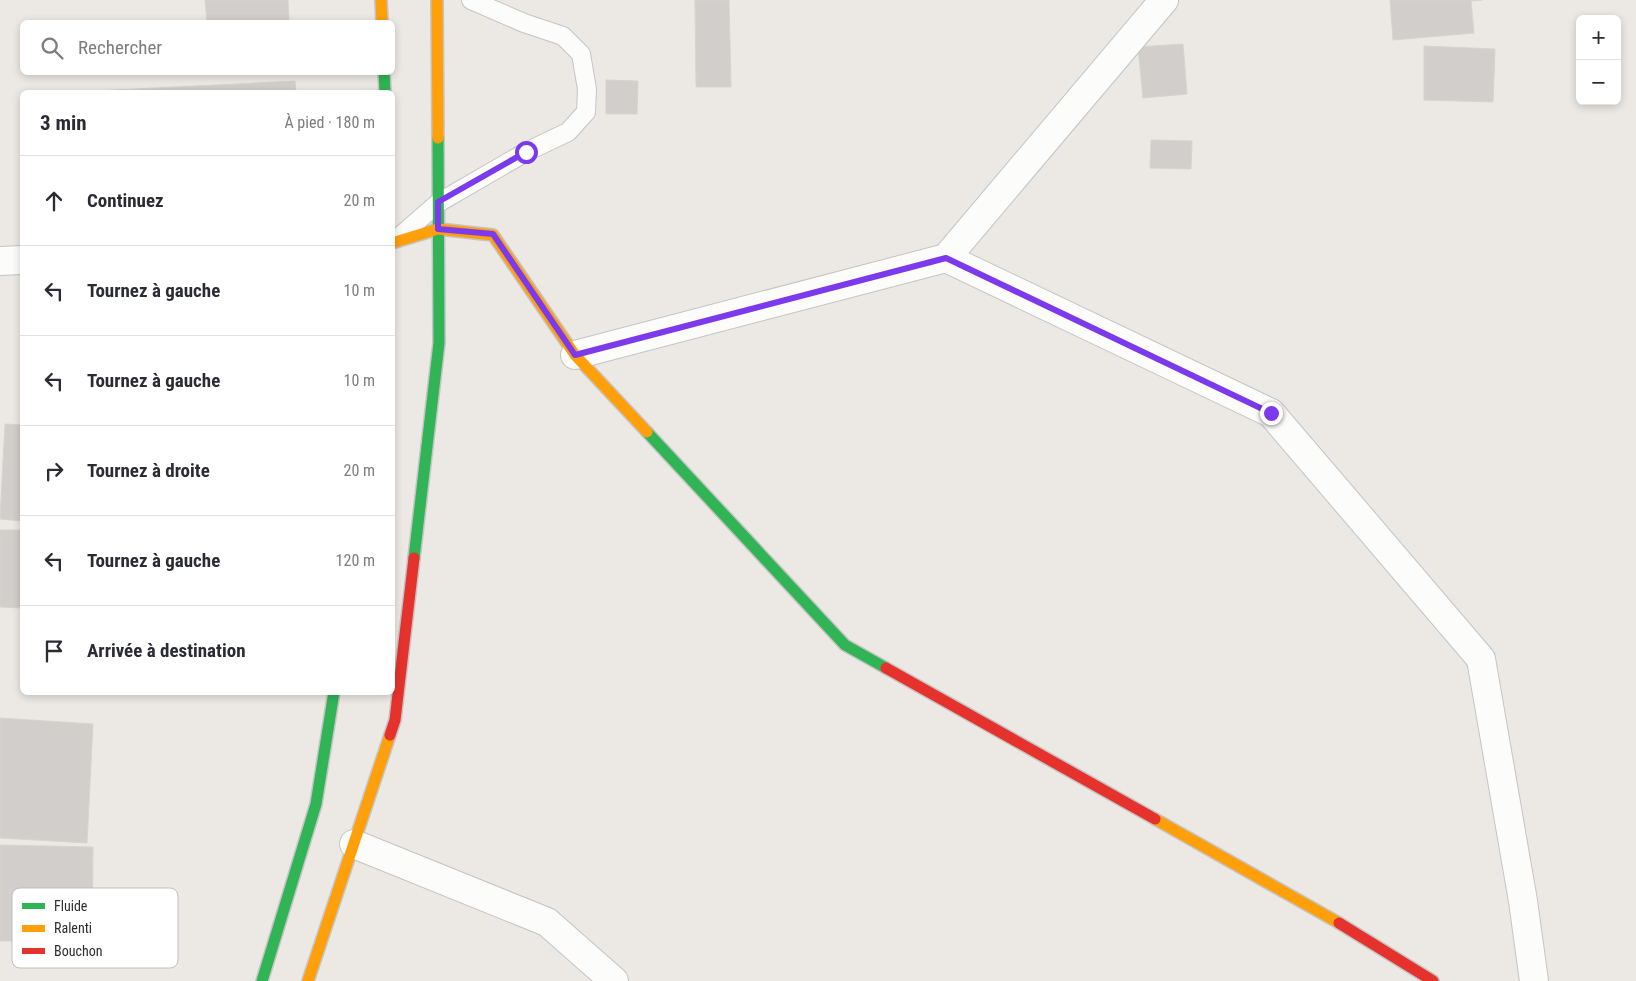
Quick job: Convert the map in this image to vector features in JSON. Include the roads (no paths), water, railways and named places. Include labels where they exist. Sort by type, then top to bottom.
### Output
[{"type":"main road","points":[[381,0],[382,20]]},
{"type":"main road","points":[[308,981],[395,720],[439,343],[437,0]]},
{"type":"main road","points":[[384,75],[385,90]]},
{"type":"main road","points":[[395,241],[438,229],[493,234],[575,355],[845,645],[1332,918],[1433,981]]},
{"type":"main road","points":[[262,981],[316,804],[334,695]]},
{"type":"street","points":[[575,355],[946,258],[1164,0]]},
{"type":"street","points":[[946,258],[1271,413],[1481,659],[1523,901],[1534,981]]},
{"type":"street","points":[[0,261],[20,260]]},
{"type":"street","points":[[354,844],[547,922],[614,981]]},
{"type":"lane","points":[[395,239],[438,202],[526,152],[568,132],[586,112],[587,89],[581,54],[563,36],[524,23],[470,0]]}]
